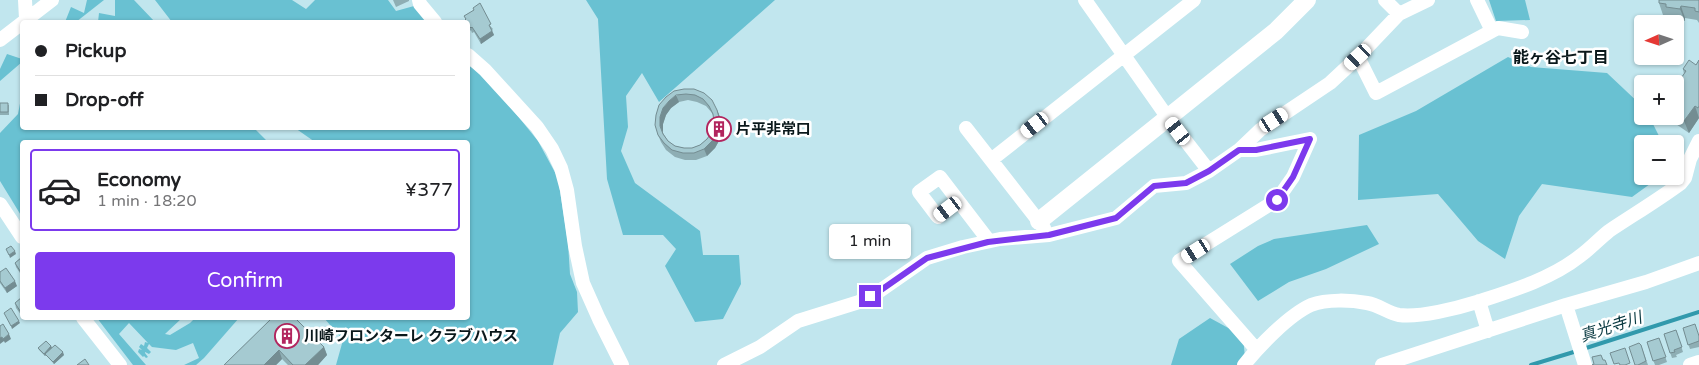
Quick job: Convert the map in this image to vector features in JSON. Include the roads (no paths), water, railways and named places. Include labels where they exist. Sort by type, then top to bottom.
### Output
[{"type":"street","points":[[25,0],[26,19]]},
{"type":"street","points":[[26,19],[52,0]]},
{"type":"street","points":[[419,0],[420,4],[433,20]]},
{"type":"street","points":[[1085,0],[1168,118],[1209,171]]},
{"type":"street","points":[[991,160],[1124,55],[1180,4],[1194,0]]},
{"type":"street","points":[[1044,228],[1168,118],[1276,31],[1307,0]]},
{"type":"street","points":[[1385,0],[1399,14]]},
{"type":"street","points":[[724,365],[760,347],[798,320],[859,302],[881,290],[927,258],[1044,228],[1116,218],[1154,186],[1186,183],[1209,171],[1239,150],[1260,130],[1330,83],[1399,14],[1428,0]]},
{"type":"street","points":[[1476,0],[1492,31]]},
{"type":"street","points":[[0,40],[20,24]]},
{"type":"street","points":[[1358,57],[1376,93],[1498,28],[1522,32]]},
{"type":"street","points":[[470,57],[485,70],[537,127],[552,149],[561,168],[567,190],[575,246],[583,283],[598,319],[622,365]]},
{"type":"street","points":[[966,128],[1044,228]]},
{"type":"street","points":[[1239,150],[1256,150],[1310,139],[1293,177],[1277,200],[1179,261],[1256,349]]},
{"type":"street","points":[[1244,365],[1256,349],[1298,313],[1312,305],[1328,301],[1368,303],[1401,316],[1453,309],[1510,290],[1556,270],[1579,257],[1608,232],[1676,187],[1685,178],[1690,158],[1699,141]]},
{"type":"street","points":[[958,202],[988,242]]},
{"type":"street","points":[[0,204],[20,234]]},
{"type":"street","points":[[1382,365],[1646,282],[1699,263]]},
{"type":"street","points":[[1479,301],[1488,331]]},
{"type":"street","points":[[1566,306],[1583,361]]},
{"type":"street","points":[[85,320],[120,365]]},
{"type":"street","points":[[1690,365],[1699,362]]},
{"type":"waterway","name":"真光寺川","points":[[1583,349],[1699,312]]},
{"type":"waterway","name":"真光寺川","points":[[1531,365],[1577,351]]},
{"type":"place","name":"片平非常口","points":[[719,129]]},
{"type":"place","name":"川崎フロンターレ クラブハウス","points":[[287,336]]},
{"type":"district","name":"能ヶ谷七丁目","points":[[1561,58]]}]
